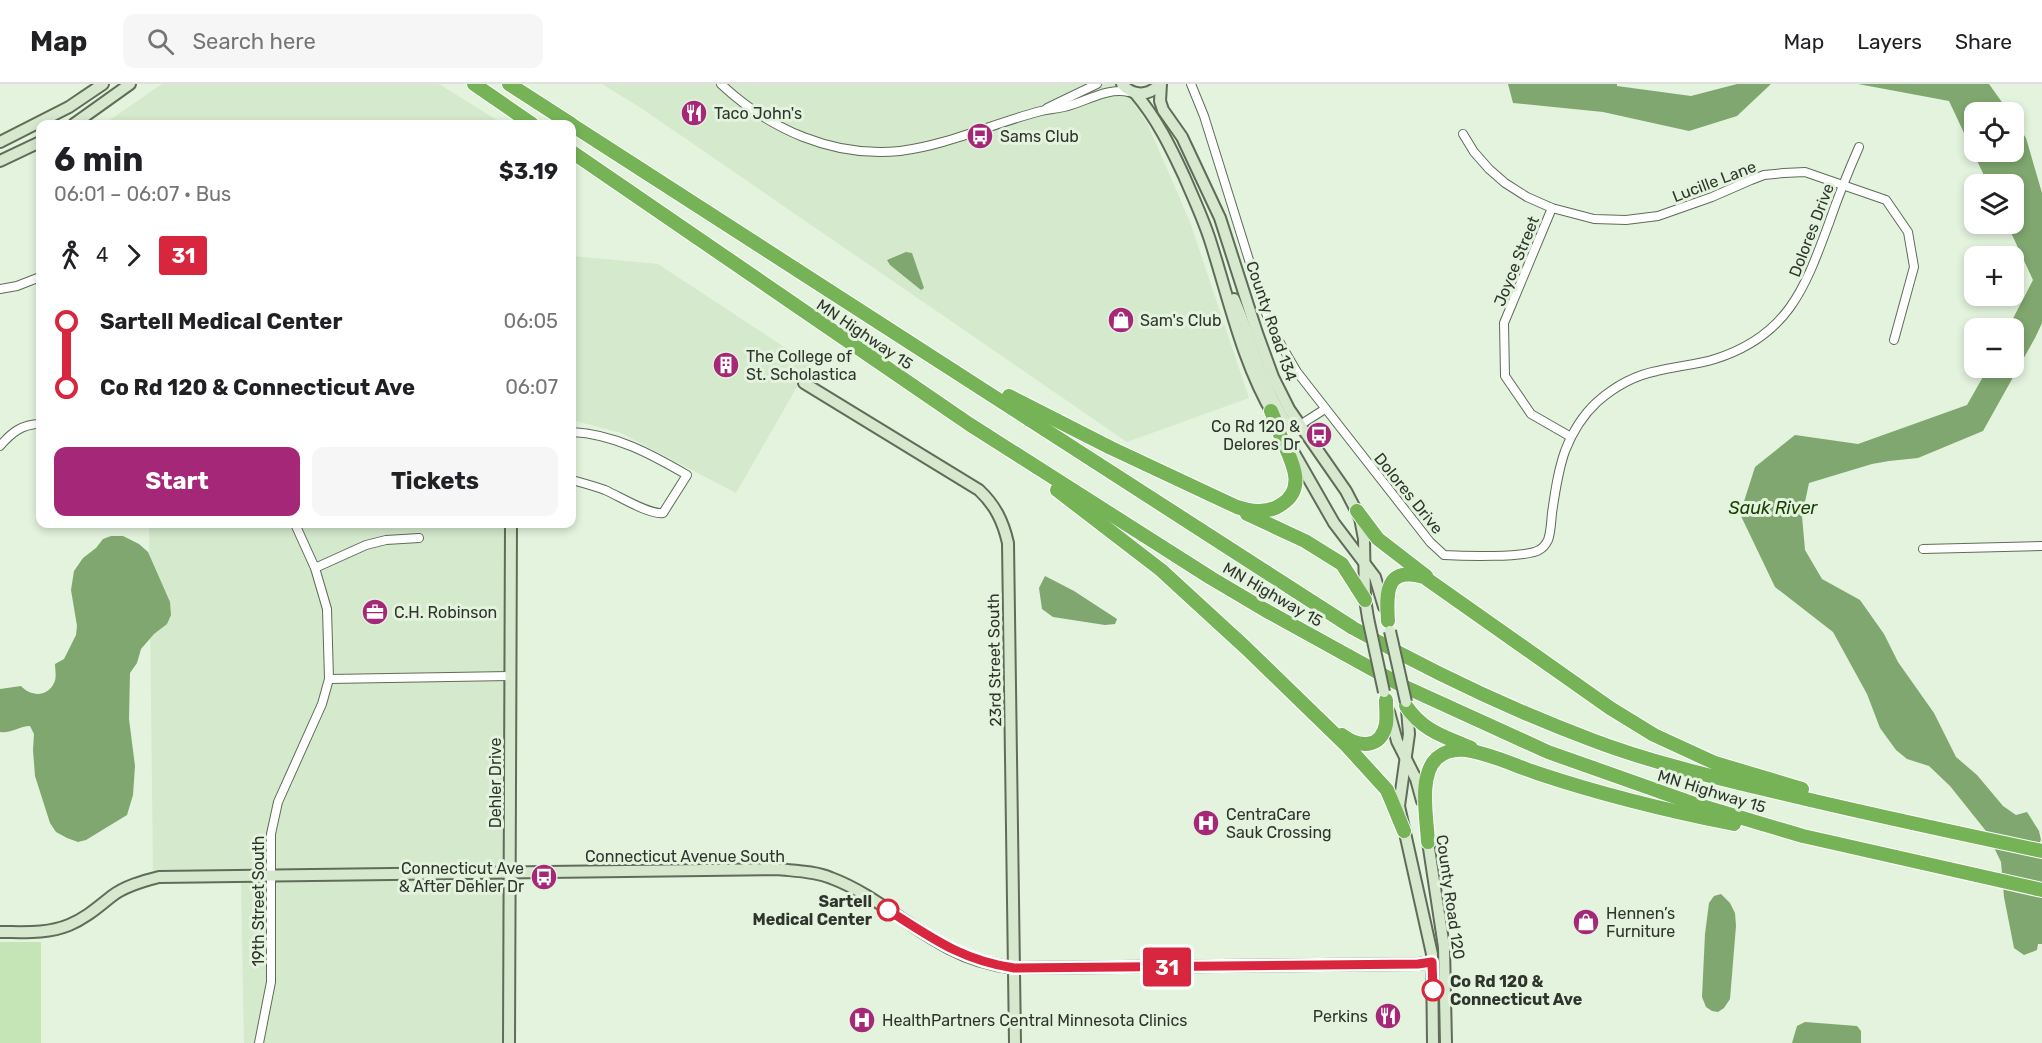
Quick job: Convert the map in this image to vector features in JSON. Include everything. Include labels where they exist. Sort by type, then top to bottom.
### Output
[{"type":"highway","points":[[474,84],[526,120]]},
{"type":"highway","name":"MN Highway 15","points":[[509,84],[563,120]]},
{"type":"highway","name":"MN Highway 15","points":[[576,128],[1353,628],[1425,668],[1593,741],[1698,774],[1927,828],[2042,851]]},
{"type":"highway","name":"MN Highway 15","points":[[576,155],[969,424],[1211,578],[1401,685],[1548,752],[1665,794],[1809,837],[2042,890]]},
{"type":"highway","points":[[926,352],[1074,430],[1305,541],[1334,558],[1349,572],[1365,600]]},
{"type":"highway","points":[[1202,490],[1248,510],[1266,511],[1285,502],[1294,490],[1294,465],[1271,411]]},
{"type":"highway","points":[[969,424],[1161,570],[1246,648],[1387,790],[1404,831]]},
{"type":"highway","points":[[1357,511],[1378,539],[1432,582],[1610,708],[1654,735],[1715,762],[1927,828]]},
{"type":"highway","points":[[1389,626],[1387,593],[1396,578],[1412,574],[1432,582]]},
{"type":"highway","points":[[1318,718],[1349,741],[1361,744],[1373,743],[1380,739],[1386,726],[1385,696]]},
{"type":"highway","points":[[1406,704],[1420,724],[1428,730],[1540,774],[1695,816],[1809,837]]},
{"type":"highway","points":[[1428,842],[1425,793],[1426,777],[1430,766],[1441,755],[1452,750],[1467,750],[1490,755]]},
{"type":"street","points":[[43,120],[69,107],[103,84]]},
{"type":"street","points":[[81,120],[130,84]]},
{"type":"street","points":[[721,84],[738,100],[779,127],[834,147],[900,151],[931,145],[1044,110],[1082,102],[1119,89],[1133,93],[1149,93],[1161,84]]},
{"type":"street","points":[[1044,110],[1097,84]]},
{"type":"street","name":"County Road 134","points":[[1122,84],[1133,93],[1162,130],[1197,205],[1258,385],[1334,523],[1375,577],[1389,626]]},
{"type":"street","name":"County Road 134","points":[[1161,84],[1163,110],[1182,137],[1208,189],[1229,242],[1264,356],[1281,395],[1357,511],[1362,527],[1365,600],[1368,618]]},
{"type":"street","name":"Dolores Drive","points":[[1191,84],[1204,116],[1270,323],[1297,372],[1325,410],[1430,542],[1444,555],[1525,554],[1533,553],[1545,545],[1560,468],[1571,437],[1580,422],[1597,403],[1624,384],[1656,371],[1714,360],[1732,353],[1764,333],[1781,319],[1802,290],[1810,273],[1859,147]]},
{"type":"street","points":[[0,142],[36,124]]},
{"type":"street","name":"Lucille Lane","points":[[1463,134],[1474,152],[1505,183],[1527,197],[1552,208],[1594,219],[1626,220],[1658,216],[1764,175],[1805,172],[1886,200],[1908,232],[1914,267],[1894,340]]},
{"type":"street","points":[[0,161],[36,144]]},
{"type":"street","name":"Joyce Street","points":[[1552,208],[1504,323],[1505,376],[1531,414],[1571,437]]},
{"type":"street","points":[[1217,263],[1243,320],[1270,393],[1286,421],[1293,425],[1300,424],[1325,410]]},
{"type":"street","points":[[0,289],[17,286],[36,279]]},
{"type":"street","name":"23rd Street South","points":[[804,383],[979,489],[991,501],[1004,528],[1008,543],[1014,1043]]},
{"type":"street","points":[[0,446],[15,430],[36,425]]},
{"type":"street","points":[[576,432],[621,442],[687,475],[663,513],[660,514],[605,490],[576,481]]},
{"type":"street","name":"19th Street South","points":[[259,1043],[271,982],[271,834],[278,802],[322,704],[329,679],[327,609],[315,568],[297,528]]},
{"type":"street","name":"Dehler Drive","points":[[509,1043],[511,528]]},
{"type":"street","points":[[315,568],[366,545],[387,540],[420,538]]},
{"type":"street","points":[[1923,549],[2042,546]]},
{"type":"street","name":"County Road 120","points":[[1368,618],[1397,741],[1422,798],[1444,947],[1446,1043]]},
{"type":"street","name":"County Road 120","points":[[1389,626],[1410,726],[1399,806],[1432,962],[1433,1043]]},
{"type":"street","points":[[329,679],[510,676]]},
{"type":"street","name":"Connecticut Avenue South","points":[[0,932],[51,931],[69,925],[85,917],[122,891],[159,877],[746,869],[804,871],[830,877],[857,890],[948,948],[980,962],[1014,968],[1432,962]]},
{"type":"shaded area","points":[[162,84],[439,84],[497,120],[110,120]]},
{"type":"shaded area","points":[[602,84],[1122,84],[1148,125],[1190,222],[1249,398],[1127,442],[641,108]]},
{"type":"shaded area","points":[[576,256],[658,264],[810,364],[736,493],[621,433],[576,421]]},
{"type":"shaded area","points":[[149,528],[506,528],[510,867],[153,871]]},
{"type":"shaded area","points":[[507,875],[506,1043],[244,1043],[241,881]]},
{"type":"shaded area","points":[[0,942],[41,942],[41,1043],[0,1043]]},
{"type":"water","points":[[1508,84],[1617,84],[1617,86],[1691,96],[1737,84],[1771,84],[1737,116],[1689,131],[1603,112],[1513,103]]},
{"type":"water","name":"Sauk River","points":[[1858,84],[1989,84],[2002,102],[1964,102],[1964,133],[1949,101]]},
{"type":"water","name":"Sauk River","points":[[2024,135],[2042,193],[2042,323],[2024,358],[2024,318],[2013,318],[2019,306],[2024,306],[2024,297],[2033,280],[2024,261],[2024,246],[2017,246],[2012,234],[2024,234],[2024,174],[1983,174],[1978,162],[2024,162]]},
{"type":"water","points":[[906,252],[912,253],[924,288],[921,290],[887,260]]},
{"type":"water","name":"Sauk River","points":[[1982,378],[2013,378],[1983,431],[1918,458],[1872,464],[1809,483],[1802,516],[1805,550],[1822,579],[1860,600],[1884,634],[1898,662],[1934,713],[1956,757],[1977,775],[2003,806],[2016,815],[2027,812],[2039,831],[2041,840],[2037,847],[2042,859],[2042,944],[2038,944],[2037,950],[2024,955],[2014,948],[2004,897],[2001,862],[1986,831],[1950,786],[1929,766],[1907,759],[1896,750],[1880,728],[1867,694],[1833,632],[1775,587],[1740,514],[1755,467],[1795,435],[1858,444],[1967,405]]},
{"type":"water","points":[[123,536],[139,544],[148,552],[170,602],[171,615],[167,624],[154,634],[141,649],[137,663],[130,673],[129,719],[135,766],[133,795],[127,815],[86,840],[78,842],[56,832],[50,823],[35,776],[34,734],[30,726],[0,732],[0,689],[21,686],[29,692],[38,694],[51,688],[55,678],[55,664],[64,659],[76,635],[77,626],[71,590],[74,571],[83,558],[103,539]]},
{"type":"water","points":[[1045,576],[1074,591],[1117,619],[1115,624],[1105,625],[1053,617],[1042,609],[1039,588]]},
{"type":"water","points":[[1721,894],[1730,903],[1735,913],[1736,926],[1730,999],[1718,1012],[1706,1007],[1702,997],[1709,903],[1714,896]]},
{"type":"water","points":[[1805,1022],[1857,1026],[1861,1031],[1861,1043],[1792,1043],[1797,1026]]},
{"type":"bus line","name":"31","points":[[888,910],[948,948],[993,965],[1014,968],[1432,962],[1433,990]]},
{"type":"place","name":"Taco John's","points":[[694,113]]},
{"type":"place","name":"Sams Club","points":[[980,136]]},
{"type":"place","name":"Sam's Club","points":[[1121,320]]},
{"type":"place","name":"The College of St. Scholastica","points":[[726,365]]},
{"type":"place","name":"Co Rd 120 & Delores Dr","points":[[1319,435]]},
{"type":"place","name":"C.H. Robinson","points":[[375,612]]},
{"type":"place","name":"CentraCare Sauk Crossing","points":[[1206,823]]},
{"type":"place","name":"Connecticut Ave & After Dehler Dr","points":[[544,877]]},
{"type":"place","name":"Sartell Medical Center","points":[[888,910]]},
{"type":"place","name":"Hennen’s Furniture","points":[[1586,922]]},
{"type":"place","name":"Co Rd 120 & Connecticut Ave","points":[[1433,990]]},
{"type":"place","name":"Perkins","points":[[1388,1016]]},
{"type":"place","name":"HealthPartners Central Minnesota Clinics","points":[[862,1020]]}]
